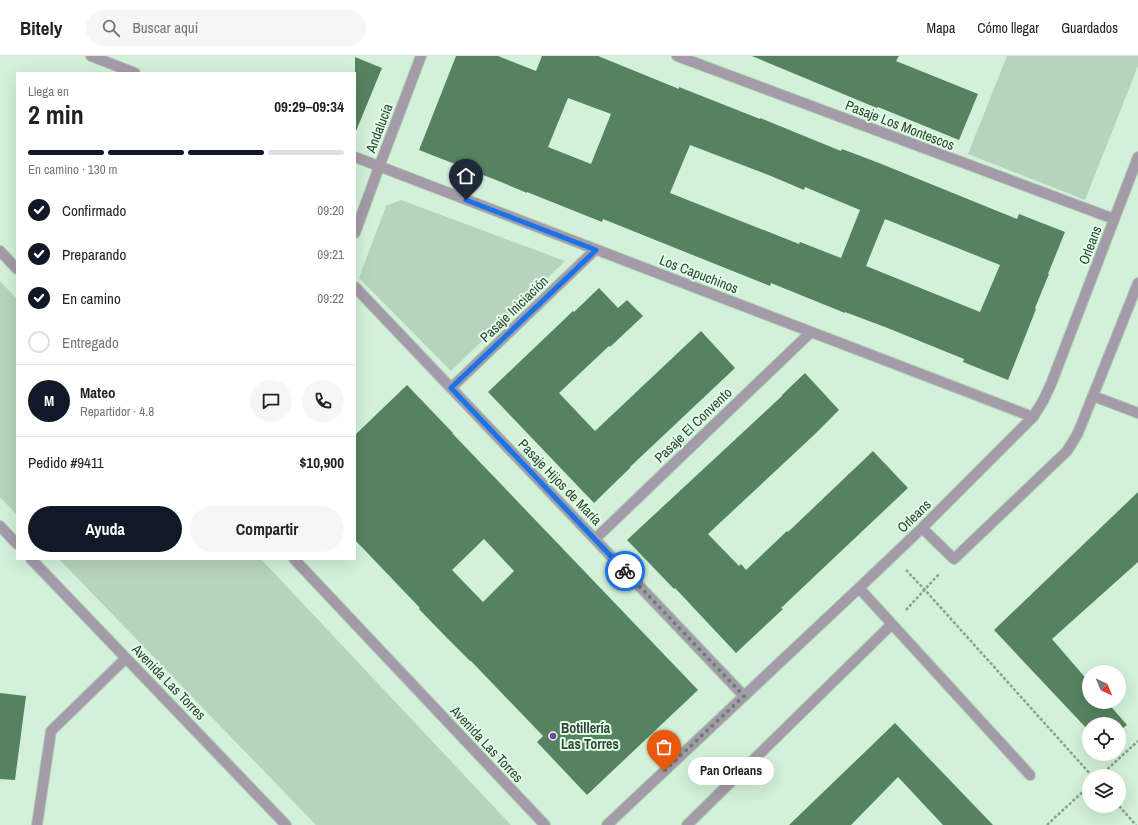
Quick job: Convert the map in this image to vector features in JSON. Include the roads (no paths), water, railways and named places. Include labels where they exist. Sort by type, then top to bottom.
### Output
[{"type":"street","points":[[91,56],[132,72]]},
{"type":"street","name":"Andalucía","points":[[356,230],[421,56]]},
{"type":"street","name":"Pasaje Los Montescos","points":[[677,56],[1114,219]]},
{"type":"street","name":"Los Capuchinos","points":[[356,157],[1033,417]]},
{"type":"street","name":"Orleans","points":[[608,825],[922,528],[1033,417],[1051,384],[1138,157]]},
{"type":"street","name":"Pasaje Iniciación","points":[[451,388],[596,250]]},
{"type":"street","points":[[0,251],[16,268]]},
{"type":"street","points":[[922,528],[954,559],[1067,450],[1078,433],[1138,283]]},
{"type":"street","name":"Pasaje Hijos de María","points":[[356,288],[744,696]]},
{"type":"street","name":"Pasaje El Convento","points":[[594,539],[811,332]]},
{"type":"street","points":[[1093,396],[1138,413]]},
{"type":"street","points":[[0,526],[16,543]]},
{"type":"street","name":"Avenida Las Torres","points":[[32,560],[286,825]]},
{"type":"street","name":"Avenida Las Torres","points":[[295,560],[545,825]]},
{"type":"street","points":[[859,588],[1030,775]]},
{"type":"street","points":[[687,825],[892,624]]},
{"type":"street","points":[[37,825],[51,731],[126,658]]},
{"type":"place","name":"Botillería Las Torres","points":[[553,736]]},
{"type":"place","name":"Pan Orleans","points":[[664,771]]}]
